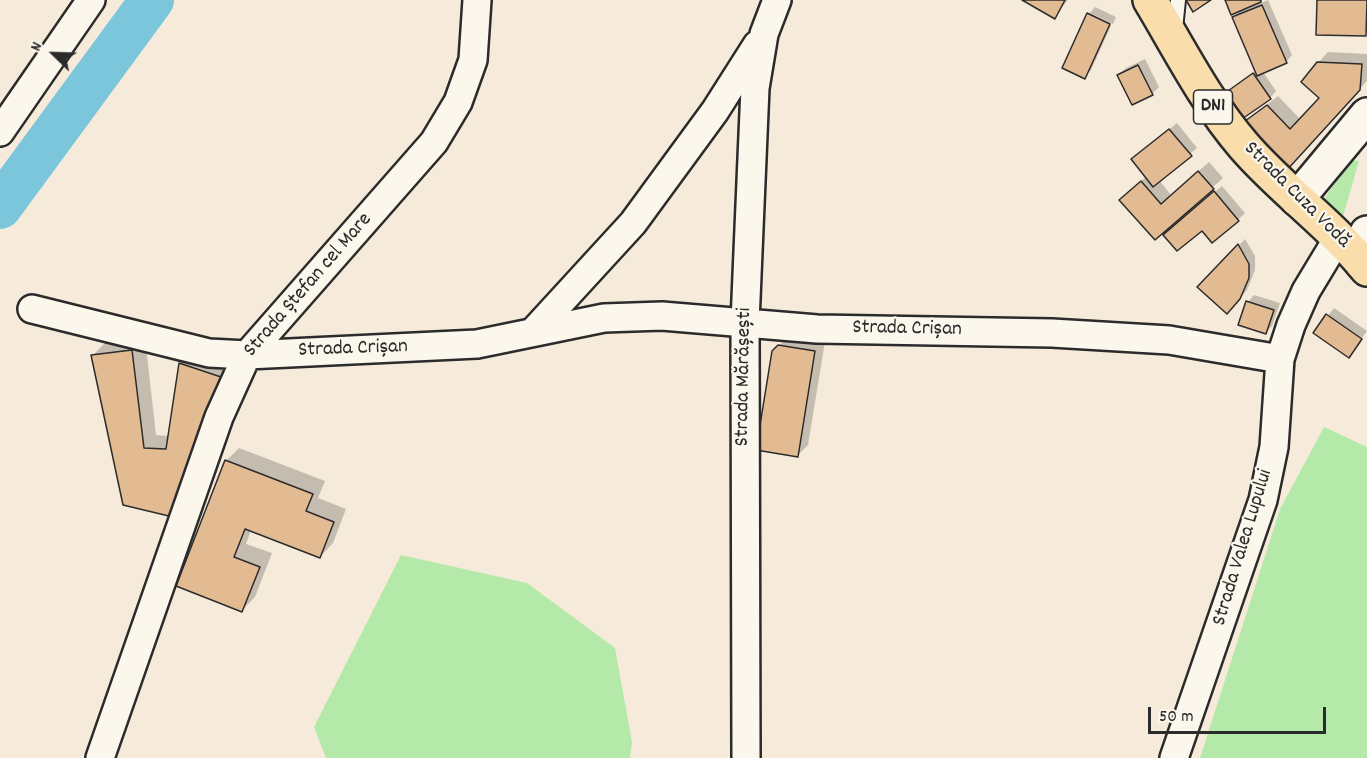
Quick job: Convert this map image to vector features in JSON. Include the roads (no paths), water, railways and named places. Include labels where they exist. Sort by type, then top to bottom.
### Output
[{"type":"main road","name":"Strada Cuza Vodă","points":[[1150,0],[1219,114],[1244,147],[1297,199],[1359,251]]},
{"type":"main road","points":[[1297,199],[1367,115]]},
{"type":"street","points":[[0,132],[91,0]]},
{"type":"street","name":"Strada Ștefan cel Mare","points":[[100,758],[219,417],[247,355],[434,142],[458,102],[473,60],[477,0]]},
{"type":"street","name":"Strada Mărășești","points":[[746,758],[745,322],[755,88],[764,34],[777,0]]},
{"type":"street","points":[[533,332],[640,215],[715,111],[764,34]]},
{"type":"street","name":"Strada Valea Lupului","points":[[1174,758],[1263,500],[1274,447],[1280,359],[1291,325],[1306,291],[1359,251]]},
{"type":"street","name":"Strada Crișan","points":[[32,309],[209,353],[247,355],[477,344],[604,318],[662,316],[816,329],[1052,333],[1169,340],[1280,359]]},
{"type":"lane","points":[[1174,40],[1178,0]]},
{"type":"waterway","points":[[0,207],[152,0]]}]
